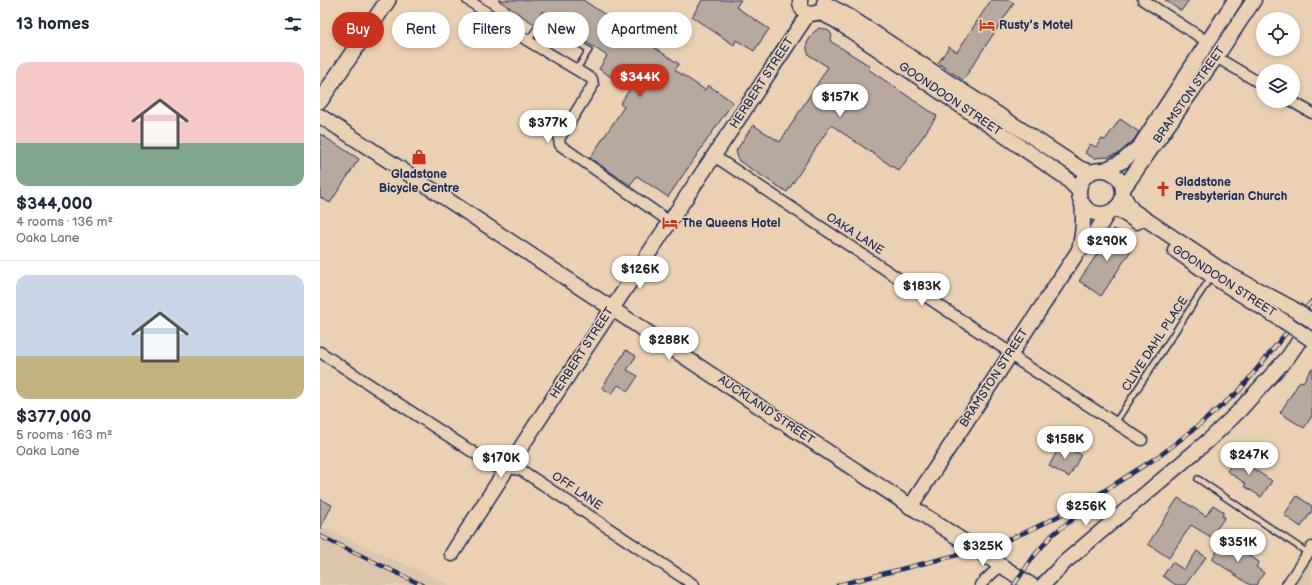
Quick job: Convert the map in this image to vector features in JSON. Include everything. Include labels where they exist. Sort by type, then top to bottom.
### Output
[{"type":"main road","points":[[320,101],[388,0]]},
{"type":"street","points":[[468,0],[486,12]]},
{"type":"street","points":[[1143,0],[1208,42]]},
{"type":"street","name":"BRAMSTON STREET","points":[[1097,171],[1123,161],[1140,146],[1235,0]]},
{"type":"street","name":"BRAMSTON STREET","points":[[1123,192],[1254,0]]},
{"type":"street","name":"HERBERT STREET","points":[[452,554],[612,308],[714,156],[810,5]]},
{"type":"street","name":"GOONDOON STREET","points":[[810,5],[850,17],[1081,169],[1097,171]]},
{"type":"street","name":"GOONDOON STREET","points":[[810,5],[842,25],[1065,177],[1080,197]]},
{"type":"street","points":[[525,38],[592,79],[593,85],[558,139],[560,145],[670,222]]},
{"type":"street","points":[[1216,57],[1256,81]]},
{"type":"street","points":[[1300,106],[1312,113]]},
{"type":"street","name":"AUCKLAND STREET","points":[[320,116],[612,308],[910,507],[1031,585]]},
{"type":"street","name":"OAKA LANE","points":[[714,156],[1011,353],[1019,361],[1142,440]]},
{"type":"street","points":[[1097,171],[1114,174],[1122,183],[1123,192],[1121,202],[1112,210],[1096,213],[1086,207],[1080,197],[1081,184],[1085,177],[1097,171]]},
{"type":"street","name":"GOONDOON STREET","points":[[1123,192],[1132,210],[1226,273],[1292,308],[1312,321]]},
{"type":"street","name":"BRAMSTON STREET","points":[[910,507],[1079,250],[1083,233],[1084,219],[1080,197]]},
{"type":"street","name":"BRAMSTON STREET","points":[[1079,250],[1087,246],[1112,210]]},
{"type":"street","name":"GOONDOON STREET","points":[[1112,210],[1312,340]]},
{"type":"street","points":[[1043,585],[1065,562],[1210,439],[1238,412],[1288,356],[1312,321]]},
{"type":"street","name":"OFF LANE","points":[[320,352],[494,466],[521,470],[694,585]]},
{"type":"street","points":[[1287,585],[1311,552]]},
{"type":"street","points":[[980,585],[1001,565]]},
{"type":"lane","points":[[525,38],[543,19],[589,50],[577,69]]},
{"type":"lane","name":"CLIVE DAHL PLACE","points":[[1115,423],[1212,276]]},
{"type":"lane","points":[[1198,479],[1311,552]]},
{"type":"shaded area","points":[[320,526],[450,585],[320,585]]},
{"type":"shaded area","points":[[1312,547],[1312,585],[1287,585]]},
{"type":"building","points":[[498,0],[583,0],[601,12],[597,12],[597,48],[655,48],[679,64],[675,70],[705,90],[708,85],[733,102],[668,197],[637,176],[630,185],[590,158],[624,107],[620,104],[630,89],[599,69],[607,56],[589,44],[589,12],[533,12],[533,23],[525,18],[525,12],[516,12]]},
{"type":"building","points":[[702,0],[741,0],[736,7],[769,29],[754,51],[736,40],[734,45],[692,17]]},
{"type":"building","name":"Rusty’s Motel","points":[[991,0],[1009,0],[1014,3],[963,80],[938,63],[949,47],[957,52]]},
{"type":"building","points":[[1165,0],[1189,0],[1181,11]]},
{"type":"building","points":[[819,28],[826,29],[830,32],[832,36],[830,41],[870,66],[868,69],[937,116],[899,171],[831,125],[787,192],[739,161],[736,151],[753,125],[780,142],[828,67],[809,55],[807,50],[807,43],[813,33]]},
{"type":"building","points":[[1120,119],[1139,132],[1133,141],[1119,153],[1108,157],[1094,158],[1085,153],[1090,144],[1096,147],[1101,139],[1105,140]]},
{"type":"building","points":[[320,134],[359,159],[330,203],[320,197]]},
{"type":"building","points":[[1114,229],[1136,243],[1101,296],[1079,281]]},
{"type":"building","points":[[626,350],[636,356],[627,370],[638,376],[628,391],[618,385],[612,394],[602,388]]},
{"type":"building","points":[[1312,368],[1312,416],[1304,428],[1280,413],[1300,381],[1303,382]]},
{"type":"building","points":[[1061,444],[1081,455],[1069,477],[1049,466]]},
{"type":"building","points":[[1238,455],[1251,463],[1249,466],[1272,481],[1261,497],[1244,486],[1246,484],[1227,471]]},
{"type":"building","points":[[1297,496],[1312,506],[1312,511],[1301,527],[1284,515]]},
{"type":"building","points":[[1178,498],[1206,516],[1213,505],[1224,512],[1222,516],[1225,517],[1211,537],[1191,525],[1169,558],[1148,544]]},
{"type":"building","points":[[320,499],[332,505],[320,529]]},
{"type":"building","points":[[1225,539],[1259,562],[1256,567],[1264,573],[1256,585],[1250,585],[1212,559]]},
{"type":"building","points":[[1197,551],[1206,557],[1185,585],[1176,585],[1163,576],[1172,562],[1184,570]]},
{"type":"railway","points":[[838,585],[977,550],[1007,540],[1051,520],[1104,491],[1162,454],[1239,391],[1312,301]]},
{"type":"railway","points":[[1014,585],[1034,556],[1052,535],[1099,499]]},
{"type":"railway","points":[[320,536],[422,585]]},
{"type":"place","name":"Rusty’s Motel","points":[[987,25]]},
{"type":"place","name":"Gladstone Bicycle Centre","points":[[419,157]]},
{"type":"place","name":"Gladstone Presbyterian Church","points":[[1163,189]]},
{"type":"place","name":"The Queens Hotel","points":[[670,223]]}]
